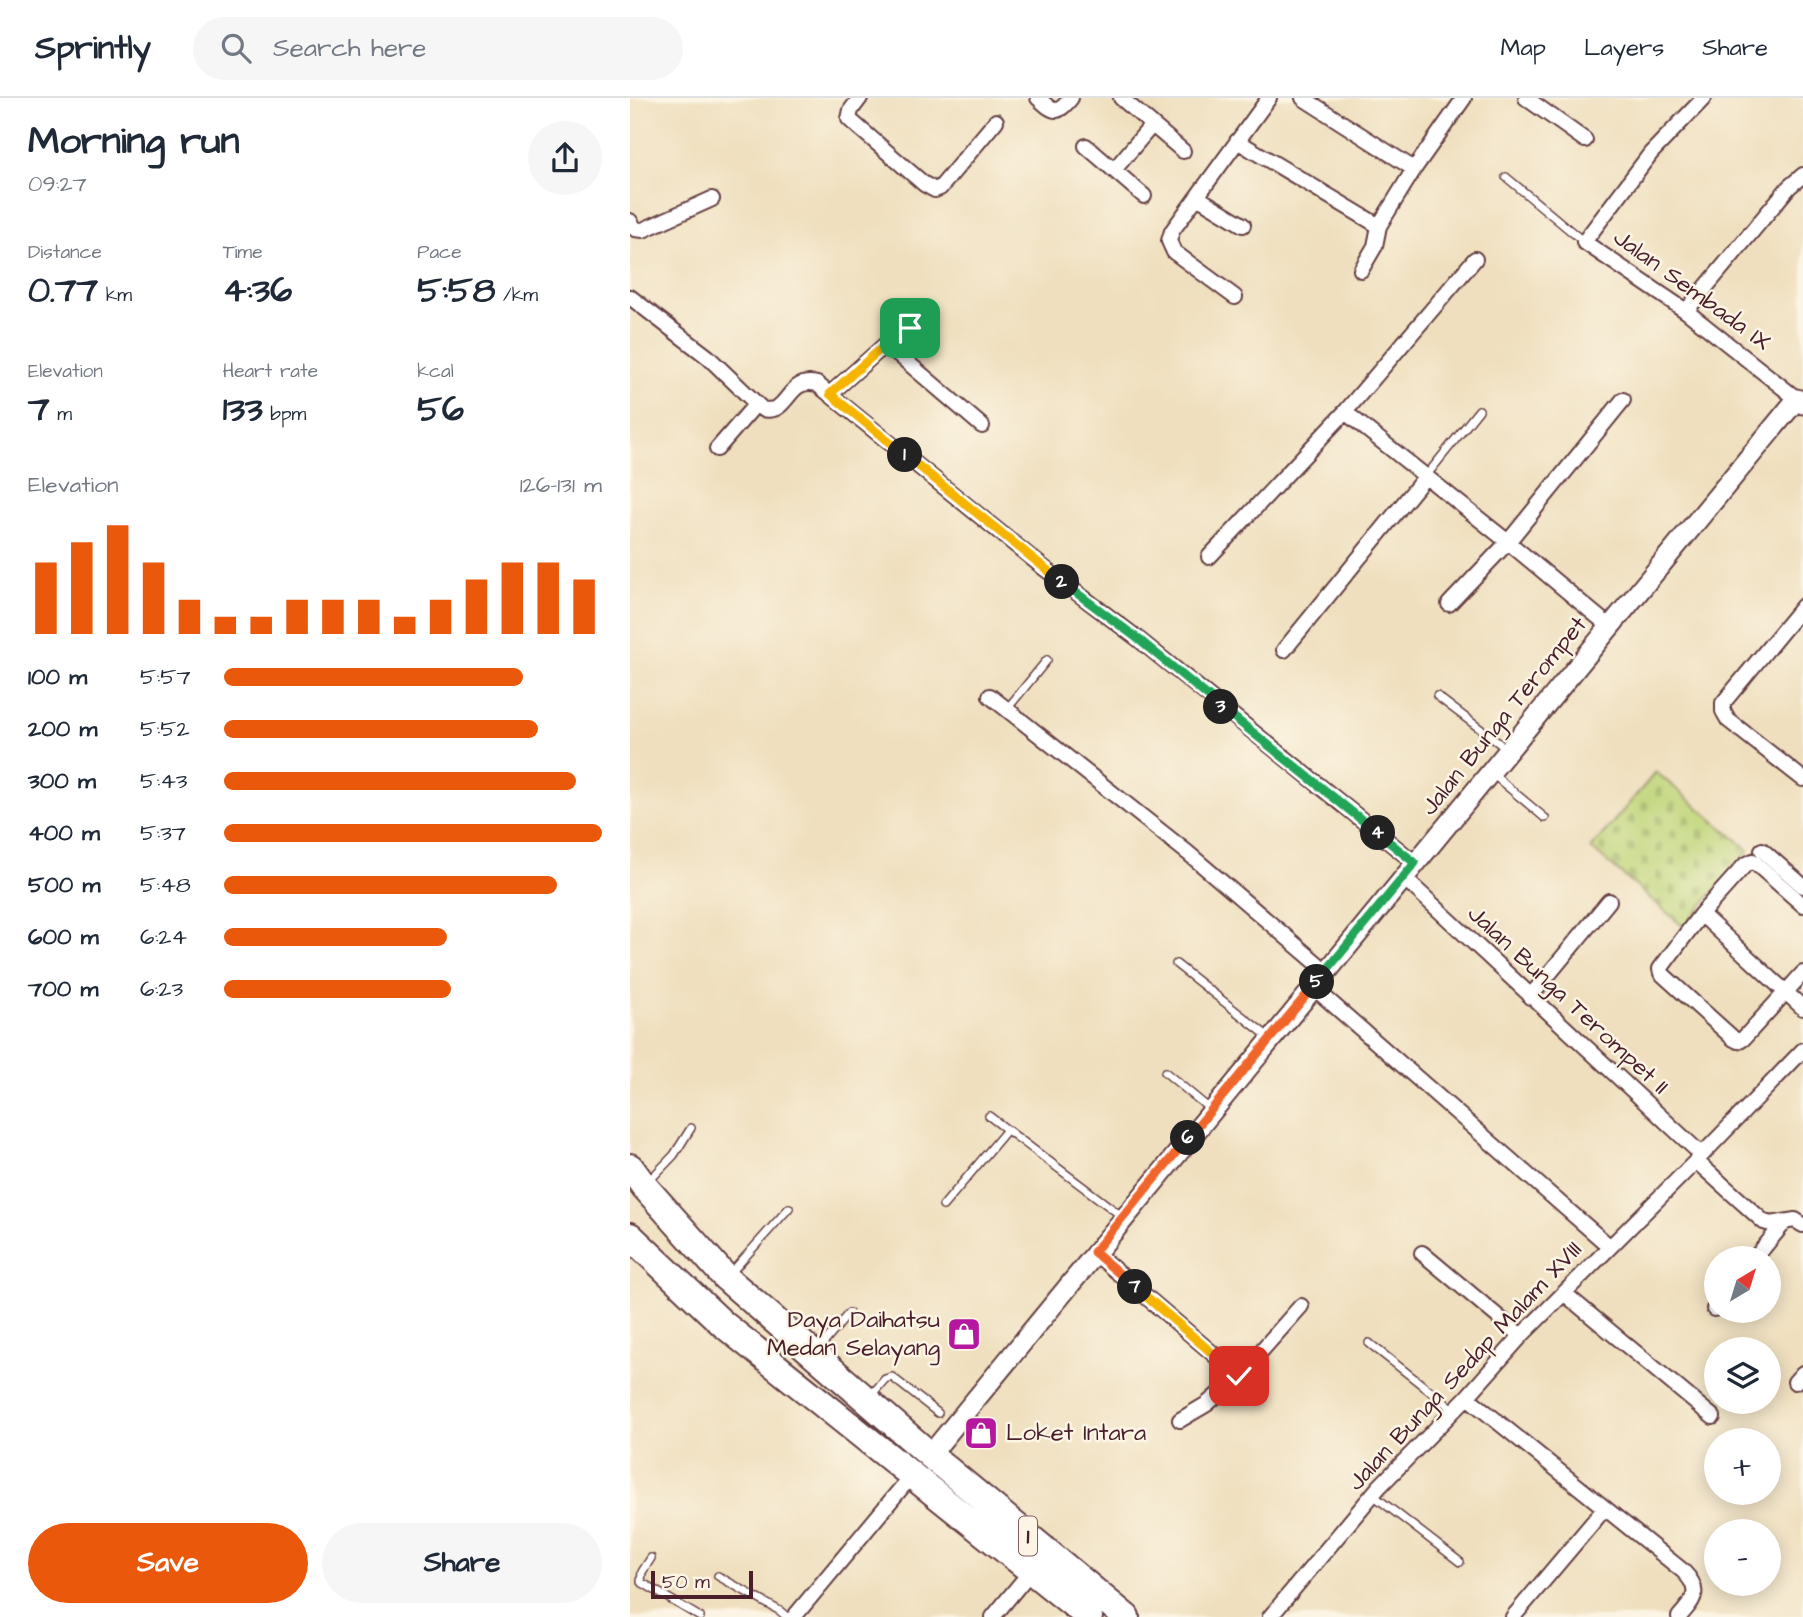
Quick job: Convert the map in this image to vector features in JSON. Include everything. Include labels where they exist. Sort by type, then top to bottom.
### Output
[{"type":"highway","name":"1","points":[[637,1176],[726,1279],[867,1401],[921,1464],[1031,1571],[1089,1617]]},
{"type":"highway","name":"1","points":[[630,1236],[723,1324],[921,1464],[1126,1617]]},
{"type":"street","points":[[860,98],[850,110],[849,119],[924,184],[935,190],[940,188],[996,121]]},
{"type":"street","points":[[1038,98],[1048,108],[1056,111],[1062,109],[1071,98]]},
{"type":"street","points":[[1121,98],[1183,151]]},
{"type":"street","points":[[1235,296],[1174,252],[1169,241],[1172,231],[1269,98]]},
{"type":"street","points":[[1303,98],[1414,169]]},
{"type":"street","points":[[1526,98],[1585,140]]},
{"type":"street","points":[[1584,242],[1651,153],[1704,98]]},
{"type":"street","points":[[1361,270],[1375,246],[1380,226],[1458,100]]},
{"type":"street","points":[[1114,170],[1152,125]]},
{"type":"street","points":[[1237,141],[1380,226]]},
{"type":"street","points":[[1086,146],[1144,196]]},
{"type":"street","points":[[1686,311],[1789,187],[1803,175]]},
{"type":"street","points":[[1197,197],[1243,225]]},
{"type":"street","points":[[630,221],[635,229],[643,230],[712,199]]},
{"type":"street","name":"Jalan Sembada IX","points":[[1584,242],[1686,311],[1800,402]]},
{"type":"street","points":[[1209,557],[1345,412],[1475,259]]},
{"type":"street","points":[[630,297],[708,357],[762,409],[774,410],[803,383],[817,384],[830,394],[886,344],[910,328]]},
{"type":"street","points":[[886,344],[982,426]]},
{"type":"street","name":"Jalan Bunga Terompet II","points":[[830,394],[1044,568],[1137,638],[1409,870],[1530,997],[1764,1222],[1771,1224],[1794,1220],[1802,1223]]},
{"type":"street","points":[[1449,604],[1508,542],[1623,400]]},
{"type":"street","name":"Jalan Bunga Terompet","points":[[921,1464],[1609,626],[1800,402]]},
{"type":"street","points":[[717,449],[756,404]]},
{"type":"street","points":[[1345,412],[1609,626]]},
{"type":"street","points":[[1284,650],[1426,476]]},
{"type":"street","points":[[1803,606],[1723,703],[1723,711],[1728,720],[1803,779]]},
{"type":"street","points":[[990,696],[1188,853],[1326,971]]},
{"type":"street","points":[[1762,850],[1803,886]]},
{"type":"street","points":[[1803,905],[1753,861],[1745,865],[1701,914],[1661,964],[1661,973],[1738,1041],[1743,1039],[1803,973]]},
{"type":"street","points":[[1530,997],[1609,901]]},
{"type":"street","points":[[1701,914],[1803,1009]]},
{"type":"street","points":[[1313,987],[1609,1247]]},
{"type":"street","name":"Jalan Bunga Sedap Malam XVIII","points":[[1270,1617],[1373,1495],[1521,1336],[1803,1050]]},
{"type":"street","points":[[1765,1246],[1784,1223]]},
{"type":"street","points":[[1094,1252],[1239,1376]]},
{"type":"street","points":[[1422,1253],[1521,1336]]},
{"type":"street","points":[[1564,1294],[1713,1417]]},
{"type":"street","points":[[1180,1420],[1207,1404],[1239,1376],[1301,1306]]},
{"type":"street","points":[[1467,1397],[1692,1580],[1695,1591],[1691,1604],[1679,1617]]},
{"type":"street","points":[[793,1617],[921,1464]]},
{"type":"street","points":[[1513,1617],[1605,1508]]},
{"type":"street","points":[[993,1617],[1031,1571]]},
{"type":"lane","points":[[1506,177],[1584,242]]},
{"type":"lane","points":[[1426,476],[1479,410]]},
{"type":"lane","points":[[1007,709],[1047,660]]},
{"type":"lane","points":[[1437,696],[1508,750]]},
{"type":"lane","points":[[1490,772],[1545,818]]},
{"type":"lane","points":[[1176,964],[1270,1038]]},
{"type":"lane","points":[[1166,1072],[1211,1110]]},
{"type":"lane","points":[[989,1116],[1123,1217]]},
{"type":"lane","points":[[637,1176],[674,1155],[691,1128]]},
{"type":"lane","points":[[943,1206],[1006,1130]]},
{"type":"lane","points":[[726,1279],[789,1208]]},
{"type":"lane","points":[[814,1355],[849,1313]]},
{"type":"lane","points":[[1369,1343],[1454,1410]]},
{"type":"lane","points":[[867,1401],[886,1379],[892,1377],[938,1413]]},
{"type":"lane","points":[[1373,1495],[1460,1562]]},
{"type":"lane","points":[[651,1558],[642,1572],[641,1582],[699,1617]]},
{"type":"lane","points":[[718,1576],[787,1617]]},
{"type":"green space","points":[[1656,772],[1749,850],[1684,927],[1591,848]]},
{"type":"place","name":"Daya Daihatsu Medan Selayang","points":[[964,1334]]},
{"type":"place","name":"Loket Intara","points":[[981,1433]]},
{"type":"route","points":[[910,328],[886,344],[830,394],[1415,863],[1094,1252],[1239,1376]]}]
